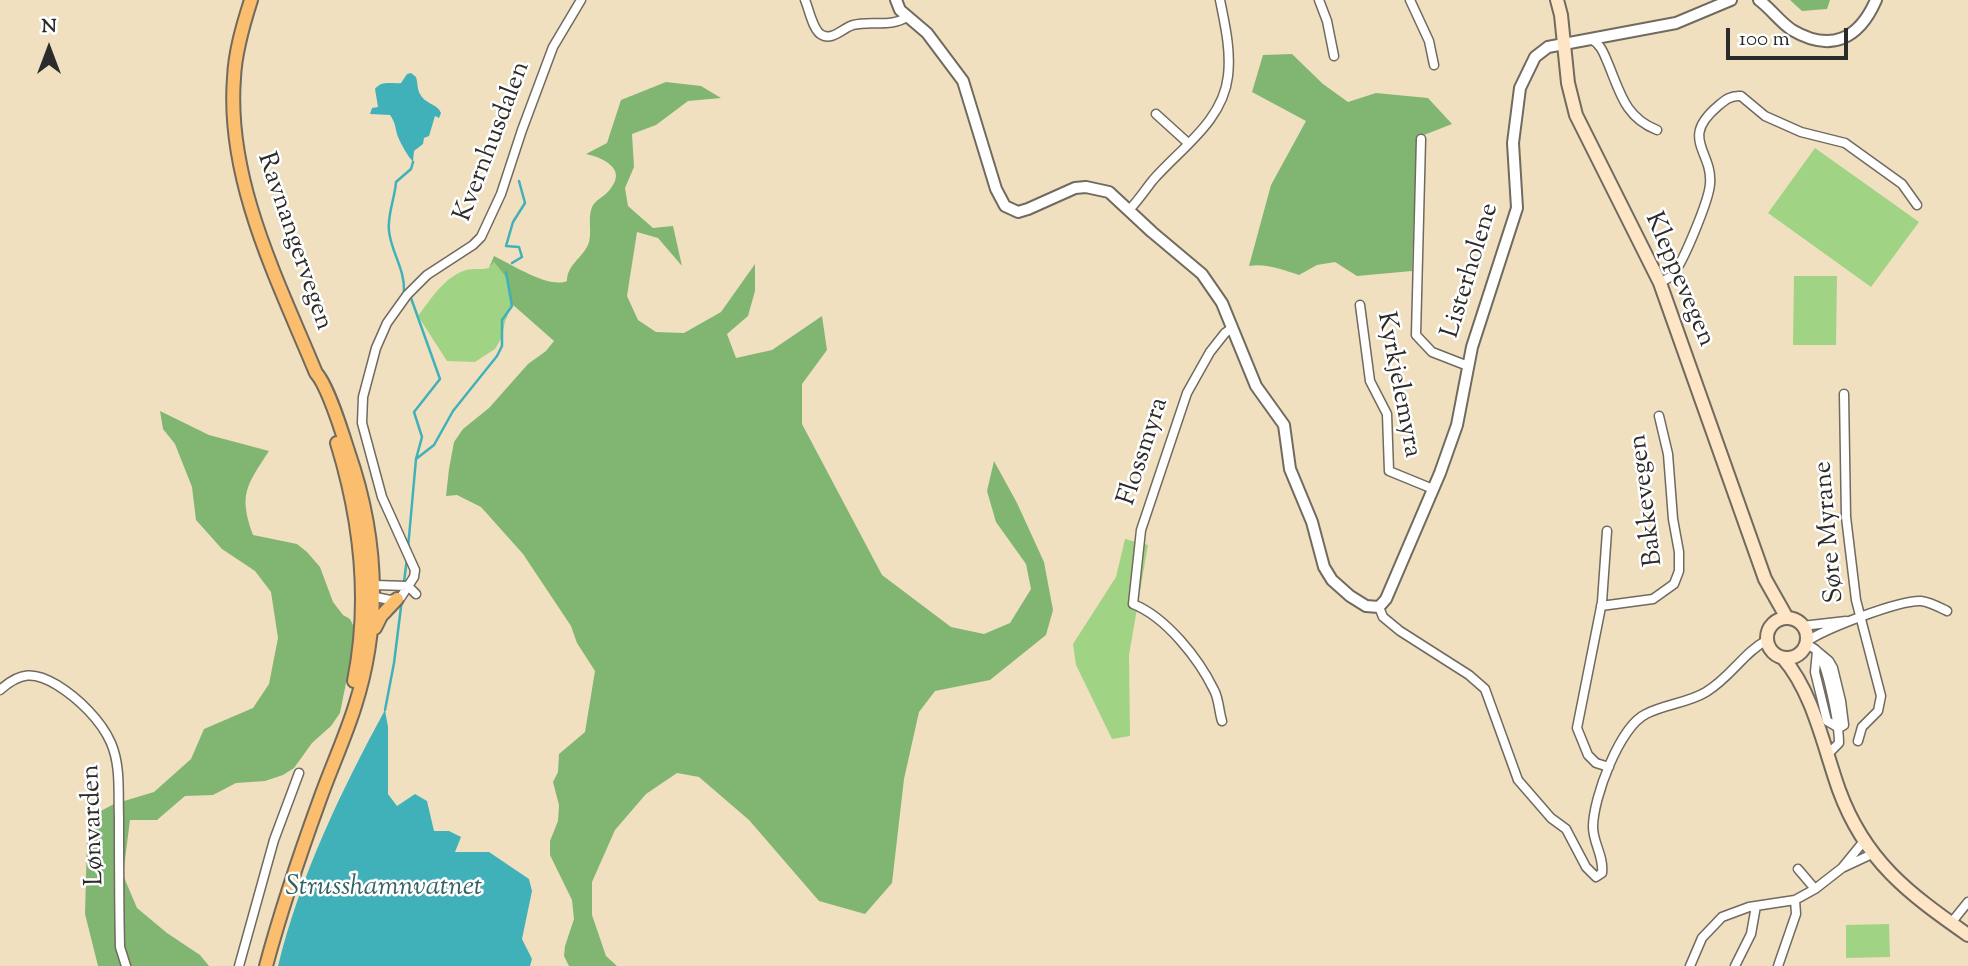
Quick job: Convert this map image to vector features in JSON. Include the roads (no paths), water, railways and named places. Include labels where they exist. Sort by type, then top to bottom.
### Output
[{"type":"main road","name":"Ravnangervegen","points":[[251,0],[233,80],[237,150],[257,226],[316,373],[324,386],[357,479],[369,534],[370,592],[368,649],[337,753],[288,889],[266,966]]},
{"type":"main road","name":"Kleppevegen","points":[[1557,0],[1568,83],[1576,115],[1660,283],[1765,579],[1787,618]]},
{"type":"main road","name":"Kleppevegen","points":[[1765,579],[1772,624]]},
{"type":"main road","name":"Ravnangervegen","points":[[346,724],[370,592]]},
{"type":"main road","points":[[368,649],[379,619],[397,600]]},
{"type":"main road","points":[[1808,700],[1806,633],[1802,625],[1787,618],[1772,624],[1767,640],[1772,652],[1783,658],[1792,669],[1808,700],[1845,805],[1864,841],[1872,854],[1898,882],[1968,935]]},
{"type":"main road","points":[[1783,658],[1793,657],[1807,647]]},
{"type":"street","name":"Kvernhusdalen","points":[[408,586],[414,577],[414,566],[382,497],[362,422],[363,397],[376,348],[387,323],[407,295],[427,275],[481,237],[501,194],[553,47],[581,0]]},
{"type":"street","points":[[805,0],[816,29],[824,36],[831,36],[855,25],[890,23],[907,17]]},
{"type":"street","points":[[896,0],[900,10],[927,33],[963,81],[992,178],[1005,206],[1018,212],[1075,188],[1086,187],[1109,192],[1210,282],[1222,303],[1256,386],[1284,425],[1290,469],[1309,513],[1324,566],[1332,580],[1350,597],[1366,606],[1379,607],[1383,617],[1400,631],[1469,675],[1485,689],[1518,780],[1551,818],[1566,829],[1586,867],[1596,877],[1602,873],[1602,865],[1593,833],[1594,815],[1609,767],[1625,733],[1646,713],[1708,691],[1721,683],[1749,653],[1767,640]]},
{"type":"street","points":[[1129,210],[1209,122],[1220,102],[1227,82],[1228,40],[1220,0]]},
{"type":"street","points":[[1319,0],[1334,56]]},
{"type":"street","points":[[1410,0],[1429,41],[1434,65]]},
{"type":"street","name":"Listerholene","points":[[1379,607],[1386,599],[1433,489],[1460,416],[1468,366],[1481,317],[1517,208],[1513,143],[1520,88],[1530,66],[1540,51],[1676,23],[1731,0]]},
{"type":"street","points":[[1759,0],[1790,29],[1833,41],[1844,38],[1861,26],[1876,0]]},
{"type":"street","points":[[1591,39],[1601,48],[1628,109],[1640,121],[1657,130]]},
{"type":"street","points":[[1660,283],[1675,273],[1708,196],[1710,177],[1699,146],[1700,131],[1710,112],[1731,96],[1741,96],[1765,116],[1801,132],[1845,143],[1902,184],[1917,205]]},
{"type":"street","points":[[1156,114],[1188,143]]},
{"type":"street","name":"Listerholene","points":[[1422,139],[1416,335],[1432,352],[1468,366]]},
{"type":"street","name":"Kyrkjelemyra","points":[[1360,305],[1370,381],[1387,414],[1389,471],[1433,489]]},
{"type":"street","name":"Flossmyra","points":[[1222,721],[1214,690],[1189,651],[1154,614],[1133,604],[1142,530],[1186,393],[1210,352],[1232,328]]},
{"type":"street","name":"Søre Myrane","points":[[1844,394],[1846,517],[1860,617],[1914,602],[1928,603],[1947,611]]},
{"type":"street","name":"Bakkevegen","points":[[1601,606],[1653,599],[1674,584],[1679,571],[1668,454],[1658,416]]},
{"type":"street","name":"Bakkevegen","points":[[1607,531],[1601,606],[1577,728],[1588,755],[1601,765],[1609,767]]},
{"type":"street","points":[[370,592],[408,586]]},
{"type":"street","points":[[408,586],[416,594]]},
{"type":"street","points":[[370,592],[382,600],[397,600],[408,586]]},
{"type":"street","points":[[1802,625],[1860,617],[1881,700],[1878,711],[1862,727],[1858,741]]},
{"type":"street","points":[[1807,647],[1846,621]]},
{"type":"street","points":[[1807,647],[1827,721],[1839,728]]},
{"type":"street","points":[[1807,647],[1833,668],[1844,716],[1844,725],[1839,728]]},
{"type":"street","name":"Lønvarden","points":[[0,690],[24,674],[41,676],[82,705],[111,742],[118,780],[120,947],[126,966]]},
{"type":"street","points":[[1827,755],[1839,743],[1839,728]]},
{"type":"street","points":[[239,966],[274,840],[299,773]]},
{"type":"street","points":[[1842,868],[1864,841]]},
{"type":"street","points":[[1690,966],[1702,938],[1729,913],[1794,900],[1815,889],[1842,868],[1872,854]]},
{"type":"street","points":[[1798,869],[1815,889]]},
{"type":"street","points":[[1778,966],[1796,914],[1794,900]]},
{"type":"street","points":[[1951,923],[1968,902]]},
{"type":"street","points":[[1735,966],[1751,934],[1756,906]]},
{"type":"water","points":[[411,73],[416,77],[422,97],[441,113],[439,118],[435,116],[429,136],[424,138],[423,144],[414,151],[413,162],[390,115],[370,114],[372,108],[378,107],[375,89],[378,86],[384,83],[401,83],[407,74]]},
{"type":"water","name":"Strusshamnvatnet","points":[[385,710],[388,727],[388,794],[397,806],[415,794],[427,801],[434,831],[449,831],[461,837],[455,852],[489,852],[529,879],[532,891],[522,939],[532,959],[530,966],[278,966],[298,899],[323,835]]},
{"type":"waterway","points":[[408,548],[416,459],[422,437],[414,412],[440,379],[411,298],[404,291],[389,231],[396,182],[411,169],[413,162]]},
{"type":"waterway","points":[[512,263],[522,257],[519,247],[506,246],[513,222],[525,203],[519,181]]},
{"type":"waterway","points":[[416,459],[434,445],[453,411],[502,346],[502,320],[512,306],[506,272]]},
{"type":"waterway","points":[[404,582],[407,558]]},
{"type":"waterway","points":[[385,710],[402,599]]}]
